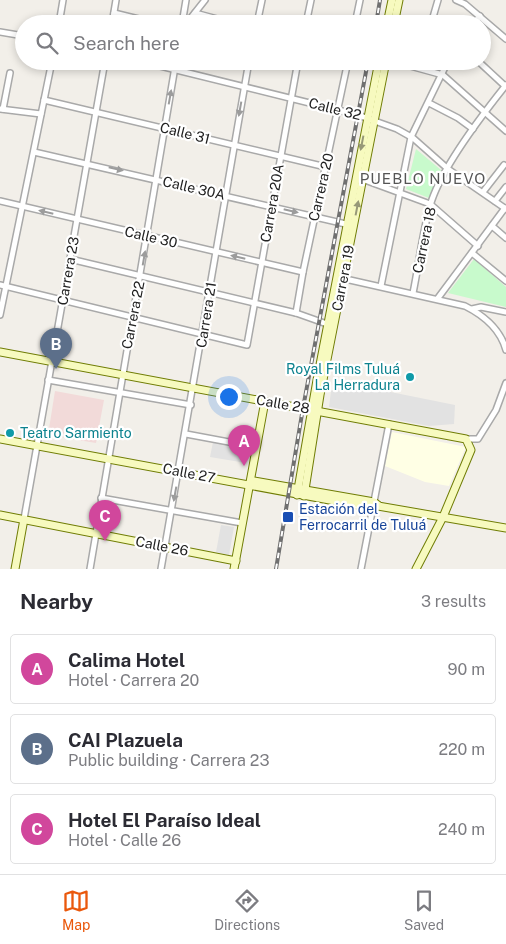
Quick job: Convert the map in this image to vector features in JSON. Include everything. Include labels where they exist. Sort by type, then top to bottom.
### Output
[{"type":"main road","points":[[389,15],[392,0]]},
{"type":"main road","points":[[396,15],[399,0]]},
{"type":"main road","name":"Carrera 19","points":[[350,225],[362,179],[378,70]]},
{"type":"main road","name":"Carrera 19","points":[[301,493],[350,225],[371,118],[384,70]]},
{"type":"main road","name":"Carrera 19","points":[[315,410],[327,324],[340,278]]},
{"type":"main road","name":"Calle 28","points":[[0,352],[466,439]]},
{"type":"main road","points":[[234,569],[265,401]]},
{"type":"main road","name":"Calle 27","points":[[0,439],[506,528]]},
{"type":"main road","points":[[416,569],[443,517],[472,450],[466,439]]},
{"type":"main road","name":"Calle 26","points":[[0,515],[236,560]]},
{"type":"main road","name":"Carrera 23","points":[[15,569],[24,519]]},
{"type":"street","points":[[60,15],[63,0]]},
{"type":"street","points":[[116,0],[114,13],[122,15]]},
{"type":"street","points":[[184,15],[186,0]]},
{"type":"street","points":[[202,15],[195,13],[205,0]]},
{"type":"street","points":[[259,15],[262,0]]},
{"type":"street","points":[[308,15],[311,0]]},
{"type":"street","points":[[358,15],[360,0]]},
{"type":"street","points":[[434,15],[438,0]]},
{"type":"street","points":[[456,0],[465,4],[479,15]]},
{"type":"street","points":[[491,26],[506,39]]},
{"type":"street","points":[[0,32],[15,34]]},
{"type":"street","points":[[0,315],[3,285],[34,152],[50,70]]},
{"type":"street","name":"Carrera 23","points":[[24,519],[103,70]]},
{"type":"street","name":"Calle 32","points":[[175,70],[371,118],[411,137],[448,169],[506,209]]},
{"type":"street","name":"Carrera 22","points":[[90,569],[175,70]]},
{"type":"street","name":"Carrera 21","points":[[161,569],[194,388],[247,70]]},
{"type":"street","name":"Carrera 20A","points":[[203,334],[247,345],[296,70]]},
{"type":"street","name":"Carrera 20","points":[[296,313],[302,272],[346,70]]},
{"type":"street","points":[[425,70],[443,75],[506,131]]},
{"type":"street","points":[[381,286],[411,137],[445,70]]},
{"type":"street","points":[[488,70],[506,85]]},
{"type":"street","points":[[10,73],[2,109],[41,114]]},
{"type":"street","name":"Carrera 18","points":[[413,293],[430,204],[448,169],[473,129],[506,85]]},
{"type":"street","name":"Calle 31","points":[[44,100],[326,167]]},
{"type":"street","points":[[429,103],[458,118],[473,129]]},
{"type":"street","name":"Calle 30A","points":[[34,152],[88,162],[350,225]]},
{"type":"street","points":[[483,192],[504,165]]},
{"type":"street","points":[[362,179],[400,191],[430,204],[478,246]]},
{"type":"street","points":[[495,200],[506,187]]},
{"type":"street","name":"Calle 30","points":[[1,203],[22,206],[302,272]]},
{"type":"street","points":[[438,298],[506,209]]},
{"type":"street","points":[[492,226],[506,238]]},
{"type":"street","points":[[472,253],[506,281]]},
{"type":"street","points":[[70,259],[296,313],[327,324]]},
{"type":"street","points":[[340,278],[438,298],[471,309],[480,314],[496,329],[506,350]]},
{"type":"street","points":[[3,285],[203,334]]},
{"type":"street","points":[[471,309],[481,307],[506,312]]},
{"type":"street","points":[[48,380],[191,405]]},
{"type":"street","points":[[496,410],[506,382]]},
{"type":"street","points":[[466,439],[478,440],[506,397]]},
{"type":"street","points":[[361,569],[375,505],[389,424]]},
{"type":"street","points":[[186,434],[256,447]]},
{"type":"street","points":[[101,498],[242,523]]},
{"type":"shaded area","points":[[346,383],[455,405],[454,424],[429,426],[329,407],[331,391]]},
{"type":"shaded area","points":[[55,391],[104,400],[96,443],[48,435]]},
{"type":"shaded area","points":[[392,432],[466,447],[449,486],[425,482],[385,466]]},
{"type":"shaded area","points":[[213,442],[248,448],[246,463],[210,457]]},
{"type":"shaded area","points":[[221,525],[234,527],[229,555],[216,552]]},
{"type":"green space","points":[[416,149],[441,170],[429,198],[406,189]]},
{"type":"green space","points":[[474,259],[506,287],[506,307],[448,293]]},
{"type":"railway","points":[[378,15],[380,0]]},
{"type":"railway","points":[[276,569],[303,408],[366,70]]},
{"type":"place","name":"CAI Plazuela","points":[[56,369]]},
{"type":"place","name":"Royal Films Tuluá La Herradura","points":[[410,377]]},
{"type":"place","name":"Teatro Sarmiento","points":[[10,433]]},
{"type":"place","name":"Calima Hotel","points":[[244,466]]},
{"type":"place","name":"Estación del Ferrocarril de Tuluá","points":[[288,517]]},
{"type":"place","name":"Hotel El Paraíso Ideal","points":[[105,541]]},
{"type":"district","name":"PUEBLO NUEVO","points":[[423,178]]}]
